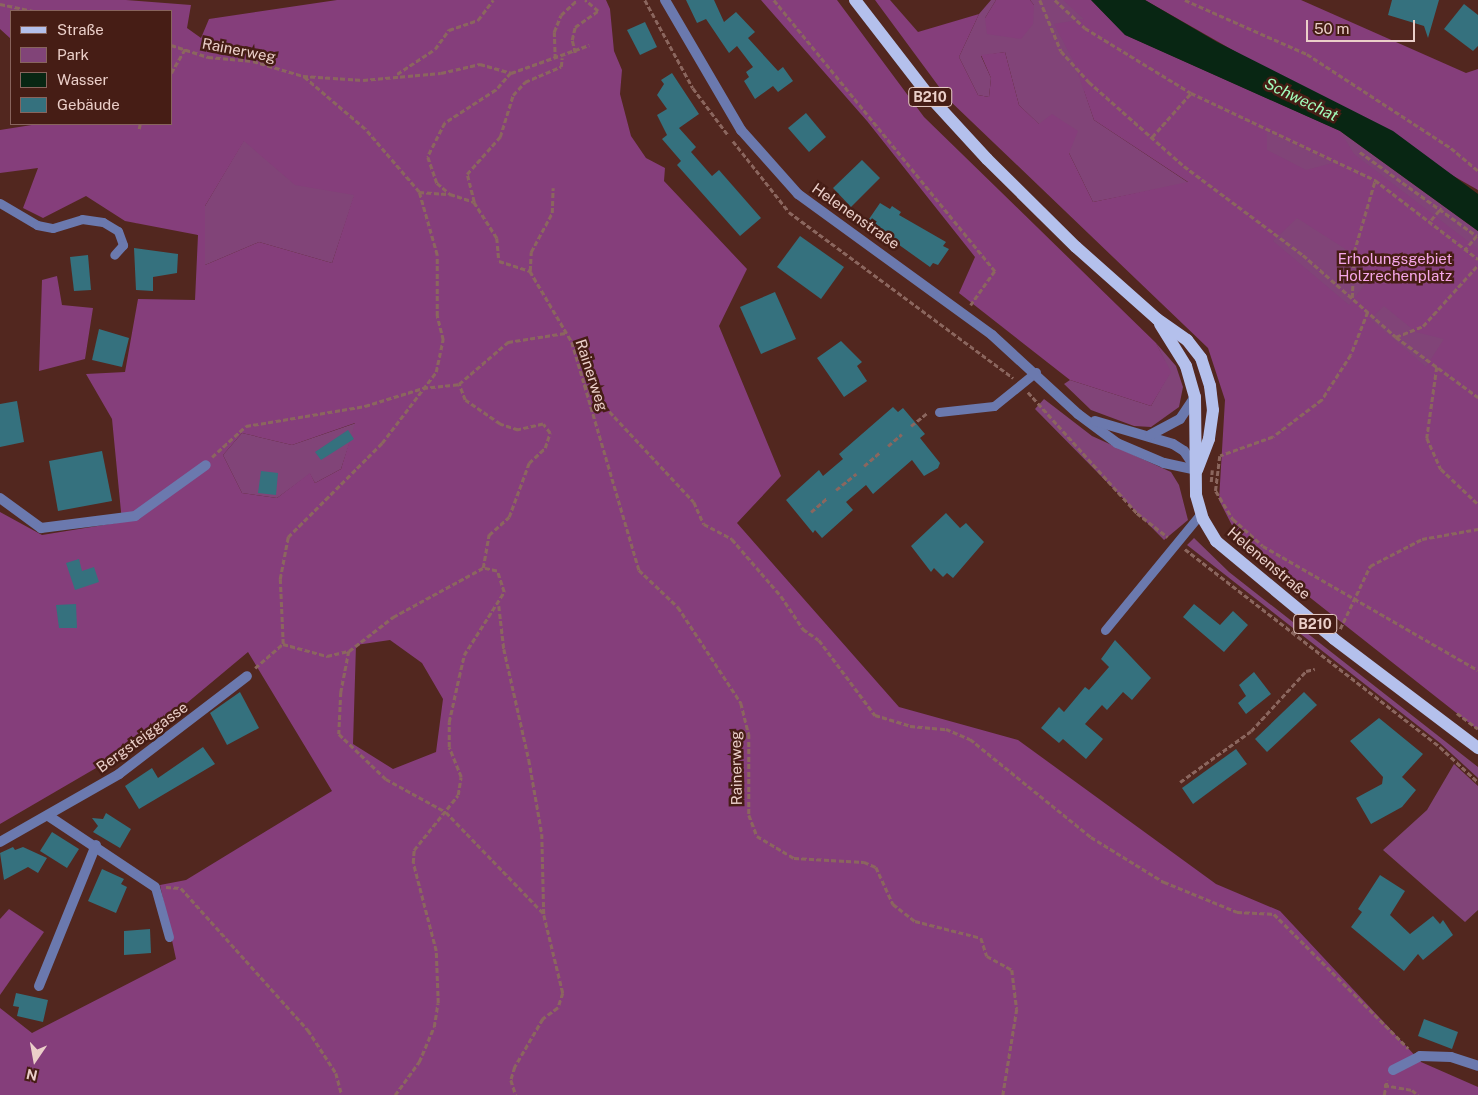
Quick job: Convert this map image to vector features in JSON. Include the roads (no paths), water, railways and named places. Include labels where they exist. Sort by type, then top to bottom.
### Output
[{"type":"main road","name":"B210","points":[[855,0],[963,134],[1046,218],[1157,320],[1187,340],[1201,358],[1210,386],[1213,410],[1209,439],[1197,470]]},
{"type":"main road","name":"B210","points":[[1157,320],[1186,366],[1195,397]]},
{"type":"main road","name":"Helenenstraße","points":[[1195,397],[1196,495],[1201,513],[1216,541],[1228,553],[1337,634],[1478,748]]},
{"type":"street","name":"Helenenstraße","points":[[665,0],[741,130],[798,194],[965,314],[1036,372],[1078,414],[1117,442],[1164,462],[1197,470]]},
{"type":"street","points":[[1150,436],[1180,419],[1195,397]]},
{"type":"street","name":"Helenenstraße","points":[[1078,414],[1115,430],[1150,436],[1184,451],[1197,470]]},
{"type":"street","points":[[0,498],[41,528],[135,516],[206,465]]},
{"type":"street","name":"Bergsteiggasse","points":[[0,842],[50,817],[119,774],[247,676]]},
{"type":"street","points":[[50,817],[96,845],[155,887]]},
{"type":"street","points":[[40,986],[96,845]]},
{"type":"street","points":[[1393,1070],[1420,1056],[1451,1058],[1478,1066]]},
{"type":"lane","points":[[0,203],[37,225],[53,228],[82,219],[103,222],[118,231],[123,245],[114,255]]},
{"type":"lane","points":[[939,412],[994,406],[1036,372]]},
{"type":"lane","points":[[1105,630],[1201,513]]},
{"type":"lane","points":[[155,887],[169,937]]},
{"type":"water","name":"Schwechat","points":[[1091,0],[1145,0],[1217,42],[1393,131],[1478,194],[1478,231],[1340,131],[1125,35]]},
{"type":"park label","name":"Erholungsgebiet Holzrechenplatz","points":[[1395,266]]}]
